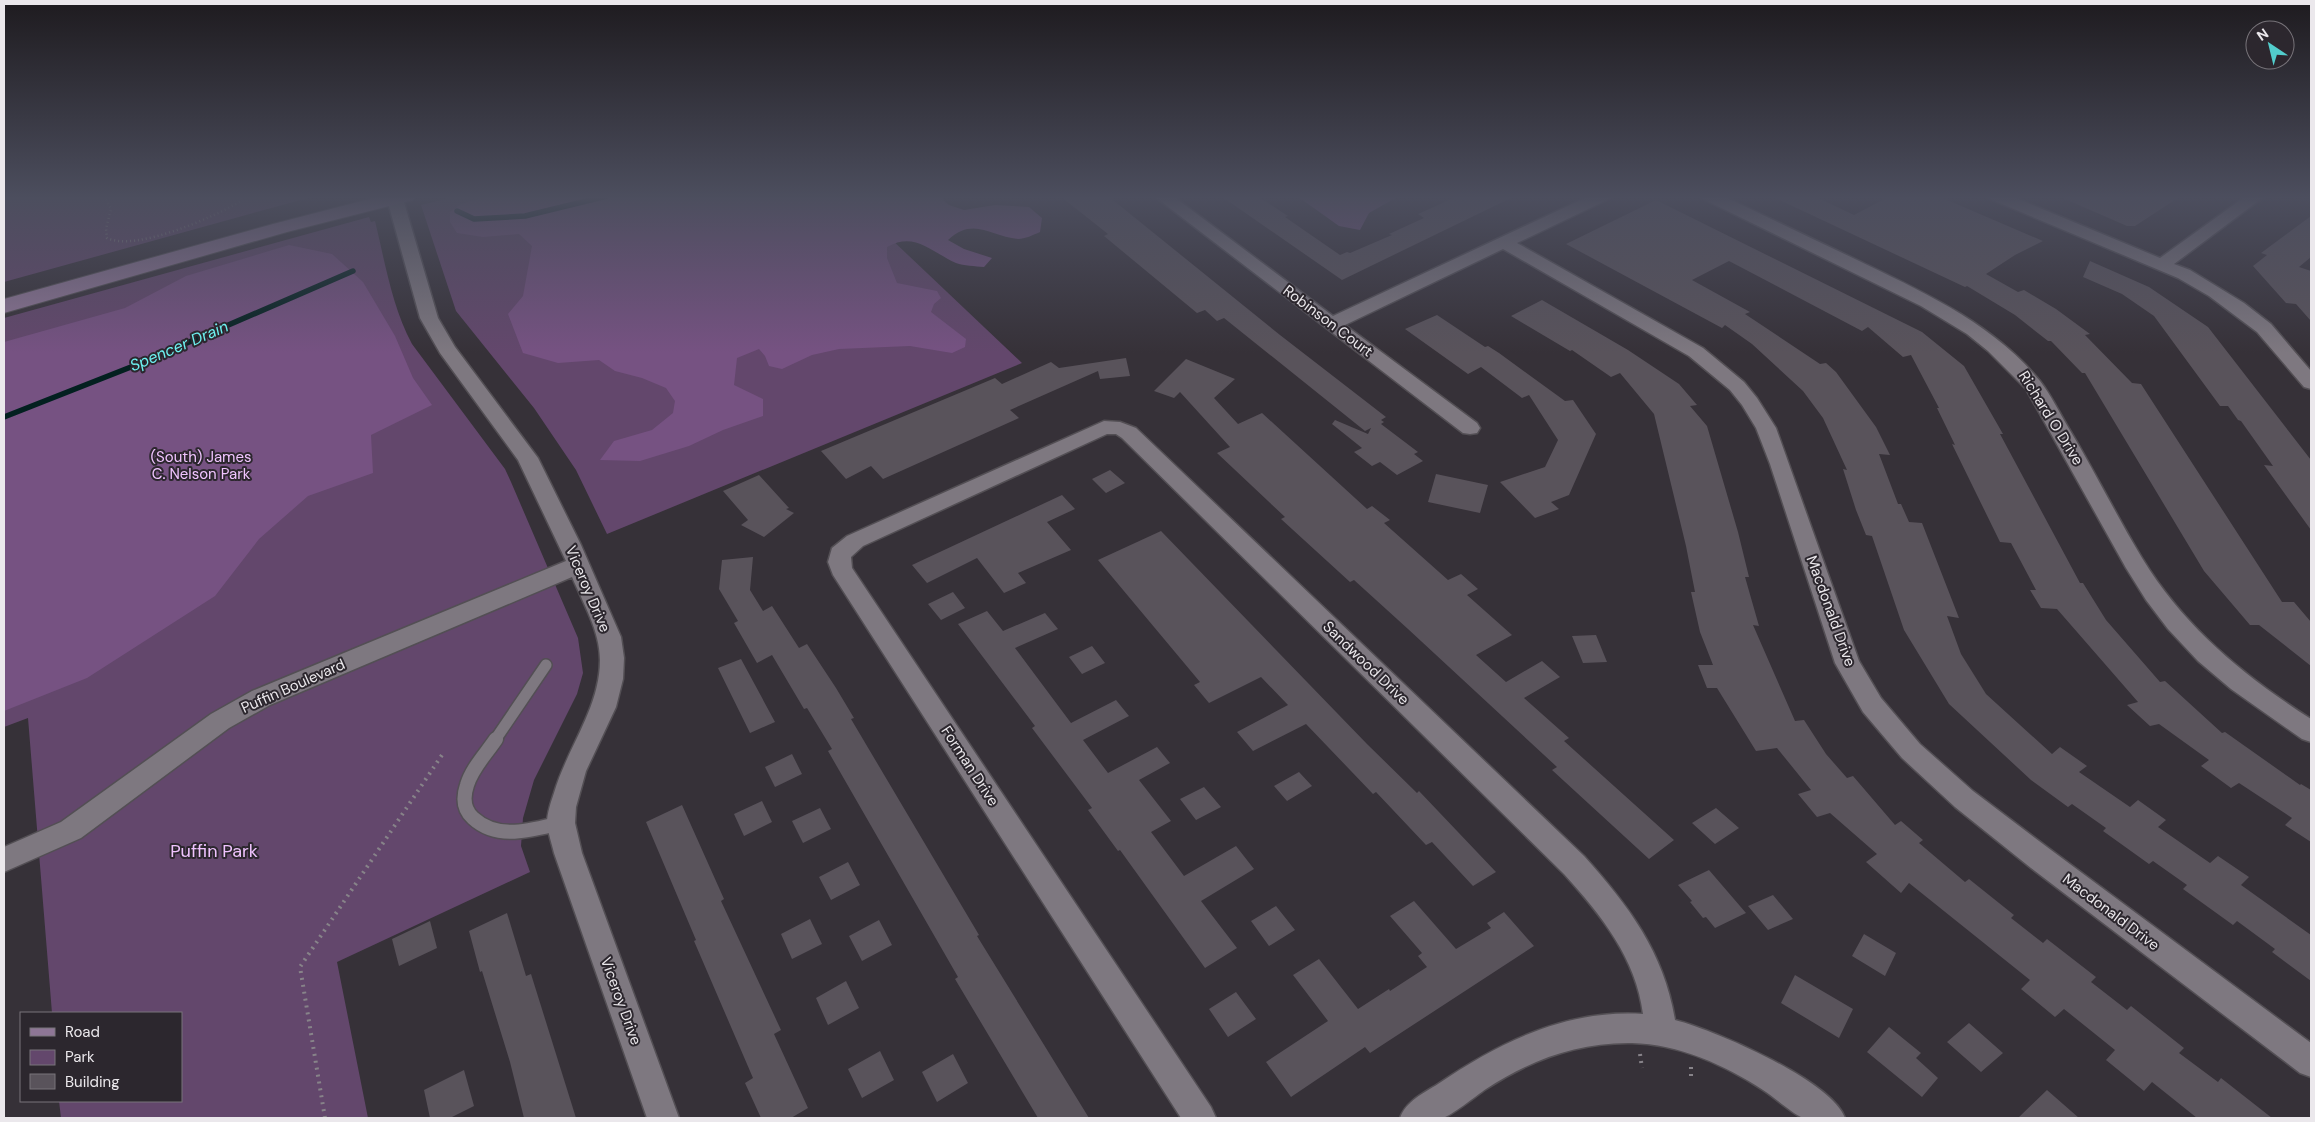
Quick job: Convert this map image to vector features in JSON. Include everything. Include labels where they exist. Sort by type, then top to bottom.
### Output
[{"type":"main road","points":[[4,306],[208,248]]},
{"type":"street","name":"Viceroy Drive","points":[[413,248],[429,318],[446,349],[528,458],[542,482],[608,637],[612,658],[611,679],[603,706],[573,771],[563,807],[561,823],[568,853],[663,1118]]},
{"type":"street","name":"Robinson Court","points":[[1231,248],[1470,428]]},
{"type":"street","points":[[1331,324],[1493,248]]},
{"type":"street","name":"Macdonald Drive","points":[[1513,248],[1696,352],[1726,376],[1750,402],[1766,428],[1780,464],[1847,663],[1872,706],[1910,751],[1958,794],[2041,859],[2311,1062]]},
{"type":"street","name":"Richard O Drive","points":[[1817,248],[1941,308],[1998,347],[2017,365],[2034,386],[2126,549],[2176,623],[2216,663],[2273,708],[2311,732]]},
{"type":"street","points":[[2121,248],[2207,287],[2251,317],[2284,349],[2311,383]]},
{"type":"street","points":[[2161,265],[2184,248]]},
{"type":"street","name":"Sandwood Drive","points":[[990,478],[1095,429],[1112,426],[1129,433],[1567,858],[1597,890],[1618,918],[1644,963],[1656,997],[1650,1041]]},
{"type":"street","name":"Forman Drive","points":[[990,478],[855,541],[840,554],[839,562],[841,569],[1200,1118]]},
{"type":"street","name":"Puffin Boulevard","points":[[4,860],[71,830],[220,721],[261,698],[578,565]]},
{"type":"street","points":[[1416,1118],[1506,1060],[1541,1044],[1569,1036],[1630,1029],[1650,1041],[1692,1040],[1732,1056],[1772,1078],[1829,1118]]},
{"type":"lane","points":[[546,665],[469,779],[464,802],[468,812],[477,823],[491,830],[505,833],[527,831],[561,823]]},
{"type":"path","points":[[325,1118],[300,967],[444,752]]},
{"type":"path","points":[[1642,1068],[1650,1041]]},
{"type":"path","points":[[1691,1061],[1691,1079]]},
{"type":"green space","points":[[4,248],[126,248],[4,282]]},
{"type":"green space","name":"Puffin Park","points":[[256,248],[381,248],[394,300],[412,344],[505,469],[578,638],[583,673],[577,694],[534,780],[523,818],[521,846],[530,872],[337,962],[368,1118],[61,1118],[59,1102],[182,1102],[182,1012],[52,1012],[28,718],[4,727],[4,318]]},
{"type":"green space","name":"(South) James C. Nelson Park","points":[[278,248],[305,248],[332,254],[363,282],[395,336],[413,378],[432,405],[371,435],[373,473],[308,496],[259,539],[215,596],[87,678],[4,711],[4,342],[125,308],[186,276]]},
{"type":"green space","points":[[435,248],[901,248],[1022,363],[607,534],[576,470],[534,408],[456,311]]},
{"type":"green space","points":[[532,248],[887,248],[887,258],[897,283],[937,291],[941,298],[934,304],[931,312],[966,339],[965,347],[952,353],[910,346],[839,349],[812,355],[782,369],[769,366],[765,356],[759,349],[737,358],[734,385],[763,399],[763,416],[723,430],[689,446],[640,461],[600,460],[614,441],[652,430],[673,413],[675,401],[666,388],[642,378],[615,371],[599,360],[558,363],[523,353],[508,314],[523,296]]},
{"type":"green space","points":[[929,248],[963,248],[992,258],[984,267],[956,263]]},
{"type":"building","points":[[1119,248],[1173,248],[1386,417],[1381,420],[1384,422],[1381,424],[1418,452],[1414,454],[1423,461],[1397,475],[1380,462],[1372,466],[1354,452],[1362,448],[1332,424],[1335,420],[1368,434],[1371,428],[1365,431],[1224,318],[1217,321],[1205,310],[1197,313]]},
{"type":"building","points":[[1296,248],[1330,248],[1340,255],[1361,248],[1407,248],[1342,280]]},
{"type":"building","points":[[1574,248],[1753,248],[1922,332],[1964,366],[2003,434],[2000,434],[2080,583],[2083,583],[2106,620],[2160,682],[2165,681],[2222,733],[2225,732],[2300,785],[2311,790],[2311,842],[2285,825],[2292,818],[2239,783],[2231,788],[2201,766],[2209,760],[2159,724],[2150,726],[2127,705],[2138,702],[2057,609],[2041,608],[2030,590],[2036,590],[2011,543],[2000,542],[1952,444],[1955,445],[1937,408],[1939,408],[1911,355],[1903,357],[1868,327],[1862,331],[1729,261],[1692,280],[1750,312],[1745,314],[1820,364],[1826,363],[1836,372],[1876,427],[1890,455],[1879,454],[1898,504],[1901,504],[1909,522],[1922,523],[1959,618],[1947,616],[1961,654],[1986,694],[2052,754],[2060,747],[2087,766],[2079,772],[2130,807],[2138,800],[2166,820],[2158,827],[2210,863],[2218,856],[2249,877],[2241,885],[2311,935],[2311,981],[2272,952],[2275,949],[2237,921],[2233,925],[2183,889],[2187,885],[2153,861],[2149,864],[2103,831],[2106,828],[2072,804],[2068,807],[2031,780],[1949,704],[1904,630],[1872,536],[1866,535],[1856,510],[1843,469],[1847,470],[1823,418],[1803,391],[1752,344],[1725,325],[1722,328]]},
{"type":"building","points":[[1883,248],[2028,248],[1986,274],[2018,292],[2024,290],[2056,309],[2090,334],[2085,335],[2132,383],[2141,384],[2282,602],[2294,602],[2311,622],[2311,666],[2259,625],[2250,625],[2204,571],[2085,373],[2082,373],[2051,341],[2048,341],[2015,315],[1967,286],[1965,287]]},
{"type":"building","points":[[2267,248],[2311,248],[2311,257],[2299,267],[2311,271],[2311,321],[2296,304],[2286,303],[2253,266],[2267,255],[2261,253]]},
{"type":"building","points":[[2090,261],[2149,287],[2208,327],[2311,460],[2311,530],[2264,465],[2273,466],[2241,421],[2238,420],[2228,406],[2220,406],[2154,316],[2122,294],[2083,277]]},
{"type":"building","points":[[1542,300],[1628,350],[1679,384],[1697,405],[1690,406],[1707,426],[1738,532],[1749,577],[1745,577],[1759,626],[1753,625],[1795,721],[1804,720],[1826,754],[1847,778],[1853,776],[1895,825],[1901,821],[1923,840],[1919,843],[1965,882],[1969,879],[2014,915],[2011,918],[2043,943],[2047,939],[2096,977],[2091,982],[2127,1010],[2131,1006],[2184,1048],[2179,1053],[2218,1082],[2221,1078],[2272,1118],[2197,1118],[2152,1082],[2144,1091],[2106,1060],[2115,1050],[2064,1009],[2055,1017],[2021,989],[2030,980],[1909,883],[1901,893],[1866,862],[1877,854],[1830,813],[1817,817],[1798,794],[1811,790],[1777,748],[1756,751],[1717,688],[1707,688],[1698,665],[1713,665],[1700,632],[1691,592],[1695,592],[1686,546],[1654,414],[1620,373],[1611,377],[1572,350],[1570,351],[1511,316]]},
{"type":"building","points":[[1437,315],[1485,347],[1488,346],[1499,353],[1565,401],[1573,400],[1596,434],[1569,495],[1551,502],[1559,509],[1535,518],[1500,482],[1545,467],[1558,440],[1529,395],[1522,398],[1481,367],[1468,374],[1405,329]]},
{"type":"building","points":[[1126,358],[1130,376],[1100,379],[1098,371],[1010,410],[1019,418],[883,479],[871,466],[846,479],[821,451],[995,378],[1002,384],[1051,362],[1059,368]]},
{"type":"building","points":[[1186,359],[1235,379],[1214,398],[1238,424],[1262,413],[1367,509],[1372,506],[1390,520],[1384,523],[1448,580],[1461,574],[1478,589],[1467,595],[1512,635],[1476,655],[1506,682],[1542,661],[1560,677],[1524,698],[1569,738],[1564,741],[1674,840],[1649,859],[1552,770],[1557,767],[1408,629],[1354,580],[1350,582],[1281,519],[1285,517],[1217,453],[1230,447],[1180,392],[1174,398],[1154,391]]},
{"type":"building","points":[[1110,470],[1125,483],[1106,493],[1092,479]]},
{"type":"building","points":[[1436,474],[1488,485],[1480,513],[1428,502]]},
{"type":"building","points":[[759,475],[789,508],[786,509],[794,513],[764,537],[741,525],[748,520],[723,491]]},
{"type":"building","points":[[1062,495],[1075,509],[1047,522],[1071,550],[1018,573],[1026,583],[1004,593],[977,558],[927,583],[912,565]]},
{"type":"building","points":[[1161,531],[1367,744],[1417,793],[1419,791],[1496,872],[1473,886],[1432,842],[1426,845],[1376,792],[1373,794],[1306,724],[1253,751],[1237,732],[1288,705],[1261,677],[1209,703],[1194,685],[1200,682],[1098,560]]},
{"type":"building","points":[[753,557],[750,590],[763,611],[772,606],[799,648],[807,644],[836,688],[854,718],[851,719],[979,935],[977,936],[1089,1118],[1038,1118],[955,979],[958,977],[828,751],[832,749],[807,708],[804,709],[772,655],[757,663],[734,623],[738,621],[719,589],[722,560]]},
{"type":"building","points":[[953,592],[965,608],[941,620],[928,604]]},
{"type":"building","points":[[987,611],[1003,631],[1045,613],[1058,629],[1015,648],[1071,723],[1116,700],[1129,716],[1083,740],[1108,773],[1157,747],[1170,763],[1139,780],[1171,821],[1151,832],[1184,876],[1236,846],[1254,869],[1201,901],[1237,948],[1205,968],[1120,850],[1118,851],[1088,810],[1092,808],[1032,728],[1035,726],[958,624]]},
{"type":"building","points":[[1596,635],[1607,662],[1583,663],[1572,636]]},
{"type":"building","points":[[1092,646],[1105,663],[1082,674],[1069,657]]},
{"type":"building","points":[[741,659],[775,722],[750,733],[718,668]]},
{"type":"building","points":[[792,754],[802,774],[775,787],[765,767]]},
{"type":"building","points":[[1299,772],[1312,786],[1287,801],[1274,786]]},
{"type":"building","points":[[1204,787],[1221,807],[1196,820],[1180,799]]},
{"type":"building","points":[[762,801],[772,822],[744,836],[734,814]]},
{"type":"building","points":[[682,805],[724,899],[721,901],[781,1030],[774,1034],[808,1108],[791,1118],[761,1118],[745,1083],[753,1078],[694,941],[696,940],[646,822]]},
{"type":"building","points":[[820,808],[831,829],[803,843],[792,821]]},
{"type":"building","points":[[1716,808],[1739,828],[1715,844],[1692,823]]},
{"type":"building","points":[[848,862],[860,885],[831,900],[819,877]]},
{"type":"building","points":[[1709,870],[1746,913],[1715,928],[1706,917],[1703,918],[1678,885]]},
{"type":"building","points":[[1773,895],[1793,919],[1768,930],[1748,906]]},
{"type":"building","points":[[1414,901],[1456,949],[1491,928],[1487,923],[1504,912],[1534,946],[1370,1053],[1365,1047],[1291,1097],[1266,1062],[1328,1021],[1293,975],[1319,959],[1358,1009],[1389,989],[1390,991],[1427,967],[1418,956],[1422,953],[1390,916]]},
{"type":"building","points":[[1276,906],[1295,930],[1269,946],[1251,921]]},
{"type":"building","points":[[507,913],[526,976],[531,974],[576,1118],[524,1118],[510,1062],[482,971],[480,972],[469,931]]},
{"type":"building","points":[[810,919],[822,944],[792,959],[781,934]]},
{"type":"building","points":[[879,920],[892,945],[862,961],[849,936]]},
{"type":"building","points":[[430,921],[437,948],[399,966],[392,939]]},
{"type":"building","points":[[1864,934],[1896,953],[1885,976],[1852,956]]},
{"type":"building","points":[[1795,975],[1853,1009],[1839,1038],[1781,1003]]},
{"type":"building","points":[[846,981],[859,1008],[828,1025],[816,998]]},
{"type":"building","points":[[1236,992],[1256,1019],[1228,1037],[1209,1009]]},
{"type":"building","points":[[1969,1023],[2003,1053],[1981,1072],[1947,1042]]},
{"type":"building","points":[[1889,1027],[1921,1053],[1916,1058],[1938,1078],[1922,1097],[1867,1052]]},
{"type":"building","points":[[880,1051],[894,1080],[862,1098],[848,1069]]},
{"type":"building","points":[[953,1054],[968,1083],[937,1102],[922,1072]]},
{"type":"building","points":[[464,1070],[474,1106],[450,1118],[430,1118],[424,1090]]},
{"type":"building","points":[[2047,1090],[2079,1118],[2018,1118]]},
{"type":"waterway","name":"Spencer Drain","points":[[4,417],[136,365],[353,271]]}]
